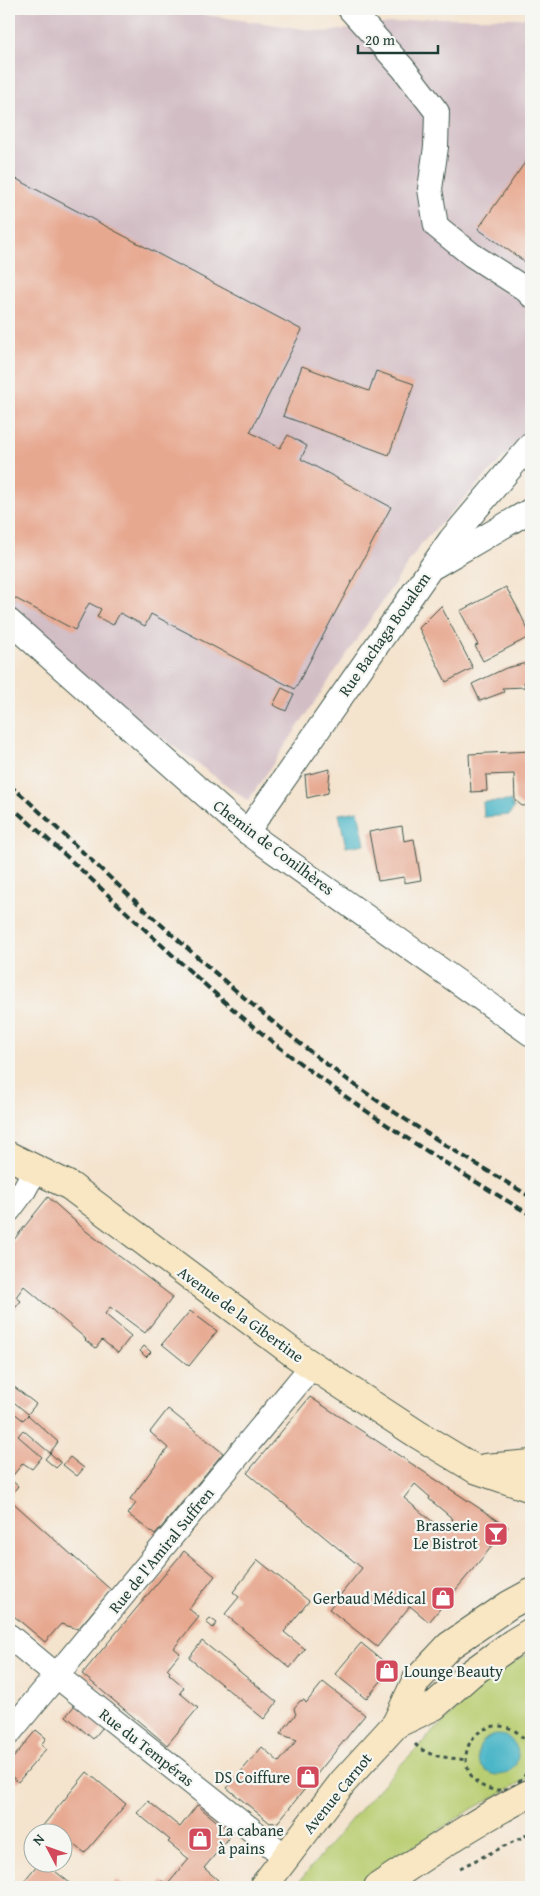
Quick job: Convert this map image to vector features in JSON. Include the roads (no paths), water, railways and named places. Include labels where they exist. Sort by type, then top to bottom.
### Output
[{"type":"main road","name":"Avenue de la Gibertine","points":[[9,1156],[70,1186],[191,1278],[312,1366],[417,1434],[475,1469],[531,1488]]},
{"type":"main road","points":[[475,1469],[531,1464]]},
{"type":"main road","name":"Avenue Carnot","points":[[263,1887],[287,1858],[343,1782],[396,1724],[416,1681],[449,1646],[531,1593]]},
{"type":"main road","name":"Avenue Carnot","points":[[396,1724],[434,1706],[470,1674],[531,1632]]},
{"type":"main road","points":[[378,1887],[445,1842],[499,1809],[531,1793]]},
{"type":"street","points":[[350,9],[403,68],[437,112],[436,147],[430,188],[436,226],[472,255],[525,289],[531,295]]},
{"type":"street","name":"Rue Bachaga Boualem","points":[[247,832],[450,539],[531,444]]},
{"type":"street","points":[[429,570],[531,510]]},
{"type":"street","name":"Chemin de Conilhères","points":[[9,621],[247,832],[531,1034]]},
{"type":"street","points":[[9,1210],[24,1190],[36,1168]]},
{"type":"street","name":"Rue de l'Amiral Suffren","points":[[9,1733],[312,1366]]},
{"type":"street","name":"Rue du Tempéras","points":[[9,1636],[287,1858]]},
{"type":"water","points":[[510,801],[514,808],[510,815],[484,817],[483,802]]},
{"type":"water","points":[[358,811],[365,844],[346,847],[339,814]]},
{"type":"water","points":[[494,1735],[502,1735],[509,1738],[515,1744],[518,1755],[515,1766],[509,1772],[502,1775],[494,1775],[487,1772],[481,1766],[478,1759],[478,1751],[481,1744],[487,1738]]},
{"type":"railway","points":[[9,785],[204,963],[316,1056],[395,1112],[531,1197]]},
{"type":"railway","points":[[9,805],[211,990],[275,1044],[382,1122],[531,1215]]},
{"type":"place","name":"Brasserie Le Bistrot","points":[[496,1534]]},
{"type":"place","name":"Gerbaud Médical","points":[[443,1598]]},
{"type":"place","name":"Lounge Beauty","points":[[387,1671]]},
{"type":"place","name":"DS Coiffure","points":[[308,1777]]},
{"type":"place","name":"La cabane à pains","points":[[200,1839]]}]
